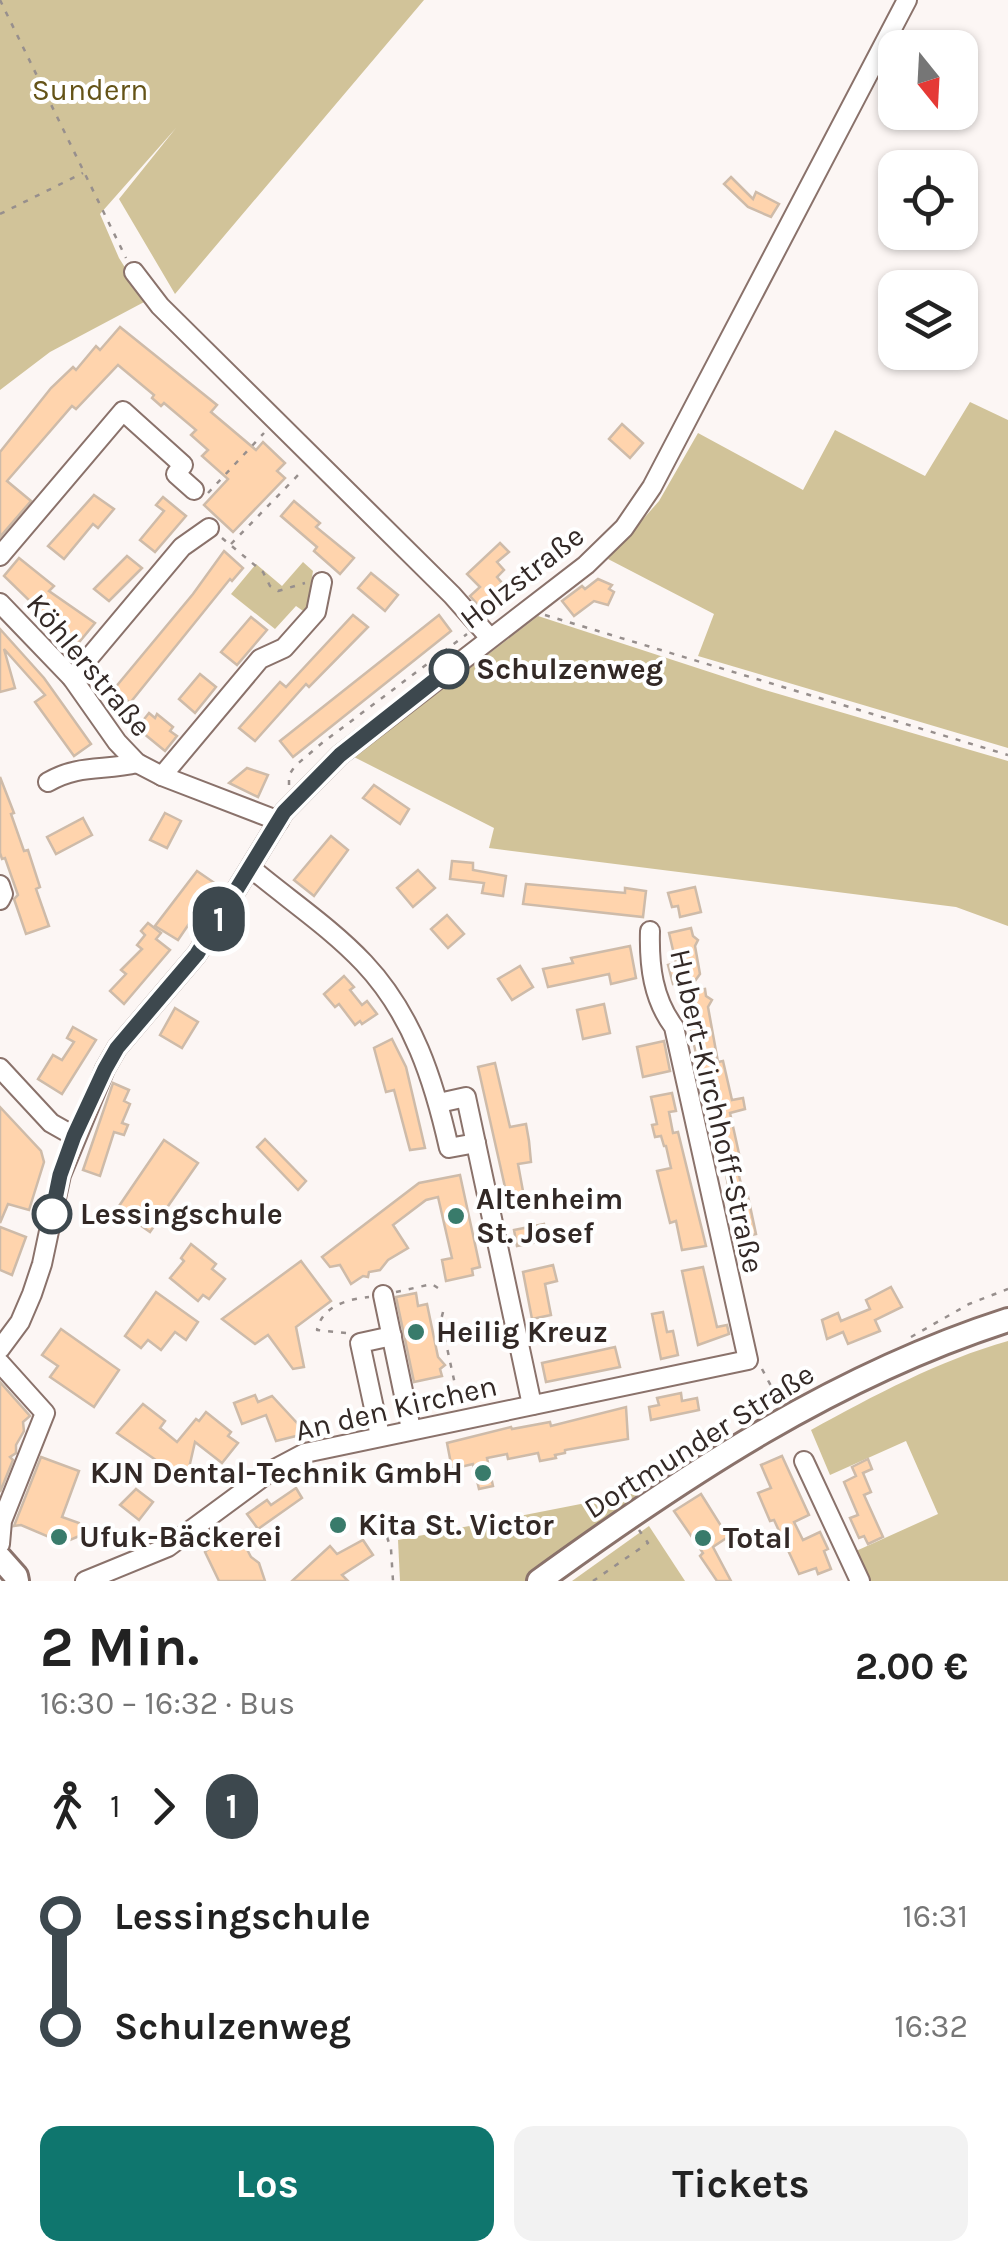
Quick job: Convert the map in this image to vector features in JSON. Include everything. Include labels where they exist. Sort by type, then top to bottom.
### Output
[{"type":"main road","name":"Dortmunder Straße","points":[[538,1581],[704,1465],[812,1403],[890,1365],[1008,1320]]},
{"type":"main road","points":[[0,1558],[16,1576],[13,1581],[0,1572]]},
{"type":"street","name":"Holzstraße","points":[[0,1349],[20,1322],[32,1294],[46,1249],[57,1188],[74,1136],[117,1048],[197,954],[294,800],[340,755],[486,634],[534,605],[586,565],[624,528],[652,487],[906,0]]},
{"type":"street","points":[[134,272],[160,306],[486,634]]},
{"type":"street","points":[[0,556],[123,411],[183,464],[176,474],[194,490]]},
{"type":"street","points":[[72,678],[182,547],[209,528]]},
{"type":"street","points":[[162,776],[260,659],[284,648],[316,612],[322,582]]},
{"type":"street","name":"Köhlerstraße","points":[[0,603],[72,678],[116,742],[137,762],[162,776],[279,821]]},
{"type":"street","name":"Köhlerstraße","points":[[48,782],[86,767],[115,768],[137,762]]},
{"type":"street","points":[[252,869],[367,967],[400,1011],[421,1050],[449,1148],[476,1143]]},
{"type":"street","points":[[0,885],[0,900]]},
{"type":"street","name":"Hubert-Kirchhoff-Straße","points":[[650,932],[656,992],[660,1007],[674,1028],[748,1360]]},
{"type":"street","points":[[0,1068],[52,1123],[74,1136]]},
{"type":"street","points":[[439,1103],[466,1098],[532,1405]]},
{"type":"street","points":[[383,1295],[411,1429]]},
{"type":"street","points":[[380,1436],[360,1343],[392,1336]]},
{"type":"street","name":"An den Kirchen","points":[[85,1581],[168,1547],[287,1462],[326,1448],[748,1360]]},
{"type":"street","points":[[0,1363],[45,1413],[2,1521],[0,1544]]},
{"type":"street","points":[[804,1461],[860,1581]]},
{"type":"path","points":[[0,0],[134,272]]},
{"type":"path","points":[[0,214],[84,172]]},
{"type":"path","points":[[194,490],[198,504],[275,420]]},
{"type":"path","points":[[230,545],[314,459]]},
{"type":"path","points":[[209,528],[263,572],[270,586],[278,591],[322,582]]},
{"type":"path","points":[[534,605],[544,615],[1008,754]]},
{"type":"path","points":[[294,800],[289,775],[322,743],[471,632],[486,634]]},
{"type":"path","points":[[360,1343],[357,1334],[317,1330],[318,1323],[342,1300],[432,1284],[438,1288]]},
{"type":"path","points":[[969,1304],[1008,1290]]},
{"type":"path","points":[[443,1312],[441,1320],[462,1419]]},
{"type":"path","points":[[748,1360],[764,1370],[782,1407]]},
{"type":"path","points":[[593,1581],[648,1543],[630,1515]]},
{"type":"path","points":[[387,1537],[393,1581]]},
{"type":"green space","name":"Sundern","points":[[0,0],[424,0],[175,294],[119,199],[176,128],[100,214],[119,258],[146,301],[50,352],[0,390]]},
{"type":"green space","points":[[970,402],[1008,420],[1008,748],[698,656],[714,614],[608,559],[659,501],[698,433],[803,490],[835,430],[925,476]]},
{"type":"green space","points":[[303,562],[313,571],[306,613],[296,606],[275,629],[231,594],[256,564],[282,586]]},
{"type":"green space","points":[[538,616],[765,690],[1008,761],[1008,926],[956,907],[489,848],[494,828],[354,757]]},
{"type":"green space","points":[[1008,1341],[1008,1581],[870,1581],[856,1551],[938,1514],[906,1441],[830,1475],[811,1430],[932,1369]]},
{"type":"green space","points":[[652,1490],[525,1581],[400,1581],[398,1540]]},
{"type":"green space","points":[[649,1526],[685,1581],[572,1581]]},
{"type":"building","points":[[731,177],[753,199],[756,192],[779,204],[771,217],[748,207],[724,184]]},
{"type":"building","points":[[120,327],[217,405],[211,412],[256,450],[263,442],[285,463],[277,471],[285,478],[233,532],[204,505],[228,479],[202,456],[208,450],[191,435],[196,430],[164,403],[161,406],[152,398],[154,395],[118,365],[76,409],[72,406],[7,481],[31,501],[0,537],[0,452],[51,388],[73,367],[76,370],[96,346],[100,350]]},
{"type":"building","points":[[622,424],[643,443],[630,458],[609,439]]},
{"type":"building","points":[[94,495],[114,509],[98,528],[93,524],[64,559],[48,546]]},
{"type":"building","points":[[163,497],[186,516],[155,552],[140,540],[164,511],[156,505]]},
{"type":"building","points":[[294,501],[320,523],[316,527],[354,558],[340,574],[314,551],[317,547],[281,516]]},
{"type":"building","points":[[500,543],[509,552],[497,562],[504,570],[497,577],[502,583],[490,594],[500,604],[488,616],[470,596],[480,587],[467,574]]},
{"type":"building","points":[[224,551],[243,568],[130,703],[114,689]]},
{"type":"building","points":[[127,556],[142,568],[109,601],[94,589]]},
{"type":"building","points":[[19,558],[54,586],[49,591],[95,623],[76,646],[4,576]]},
{"type":"building","points":[[371,573],[398,595],[385,611],[358,588]]},
{"type":"building","points":[[598,579],[612,585],[609,589],[614,592],[608,605],[594,601],[574,616],[562,601]]},
{"type":"building","points":[[353,615],[368,627],[309,687],[306,684],[255,741],[239,728],[280,682],[286,687]]},
{"type":"building","points":[[439,615],[451,631],[293,757],[280,741]]},
{"type":"building","points":[[251,617],[267,630],[237,665],[221,652]]},
{"type":"building","points":[[0,629],[44,678],[91,744],[74,756],[35,702],[45,695],[4,649],[15,688],[0,692]]},
{"type":"building","points":[[200,674],[216,687],[195,713],[179,699]]},
{"type":"building","points":[[149,713],[155,718],[157,714],[173,727],[170,731],[177,736],[165,751],[137,728]]},
{"type":"building","points":[[247,768],[268,775],[258,797],[229,783]]},
{"type":"building","points":[[0,777],[24,851],[28,850],[49,926],[26,934],[14,899],[18,895],[0,853]]},
{"type":"building","points":[[374,785],[409,809],[400,824],[363,798]]},
{"type":"building","points":[[165,813],[181,821],[167,848],[150,840]]},
{"type":"building","points":[[83,818],[92,835],[56,854],[47,837]]},
{"type":"building","points":[[331,836],[348,850],[314,896],[294,880]]},
{"type":"building","points":[[452,861],[473,863],[473,870],[506,876],[503,896],[482,893],[484,883],[450,879]]},
{"type":"building","points":[[418,870],[435,888],[413,907],[397,888]]},
{"type":"building","points":[[197,871],[216,884],[178,940],[155,926]]},
{"type":"building","points":[[526,884],[625,893],[625,888],[646,891],[643,917],[523,904]]},
{"type":"building","points":[[695,887],[701,912],[680,917],[678,906],[672,907],[668,893]]},
{"type":"building","points":[[447,915],[464,934],[448,948],[431,929]]},
{"type":"building","points":[[148,923],[161,933],[156,939],[170,950],[124,1004],[110,991],[126,974],[121,970],[142,949],[137,945]]},
{"type":"building","points":[[691,928],[698,940],[695,946],[700,974],[687,992],[705,989],[712,1000],[708,1007],[718,1062],[723,1061],[732,1100],[743,1098],[745,1109],[730,1113],[740,1158],[735,1159],[742,1188],[746,1187],[756,1234],[738,1238],[721,1148],[716,1149],[712,1130],[720,1129],[707,1072],[700,1073],[681,982],[673,984],[668,965],[676,963],[669,933]]},
{"type":"building","points":[[630,946],[636,978],[611,984],[609,974],[548,987],[543,969],[573,963],[571,958]]},
{"type":"building","points":[[520,966],[533,987],[512,1000],[498,979]]},
{"type":"building","points":[[344,976],[362,1005],[367,1001],[377,1014],[362,1024],[360,1021],[355,1025],[339,1004],[335,1007],[324,994]]},
{"type":"building","points":[[604,1004],[610,1033],[583,1039],[577,1010]]},
{"type":"building","points":[[175,1008],[198,1022],[182,1048],[160,1035]]},
{"type":"building","points":[[73,1027],[96,1040],[62,1094],[38,1079],[53,1055],[62,1060],[74,1042],[67,1038]]},
{"type":"building","points":[[392,1039],[406,1067],[425,1148],[410,1150],[394,1090],[386,1092],[374,1048]]},
{"type":"building","points":[[664,1041],[670,1071],[643,1077],[637,1047]]},
{"type":"building","points":[[495,1063],[510,1127],[526,1124],[529,1141],[531,1162],[518,1164],[525,1202],[509,1205],[478,1067]]},
{"type":"building","points":[[113,1083],[129,1090],[124,1101],[130,1104],[122,1123],[128,1125],[124,1135],[114,1132],[100,1176],[83,1170]]},
{"type":"building","points":[[672,1093],[676,1111],[669,1112],[673,1133],[678,1132],[706,1246],[682,1250],[676,1221],[670,1223],[657,1171],[671,1168],[666,1146],[661,1136],[655,1137],[652,1125],[657,1124],[651,1097]]},
{"type":"building","points":[[0,1107],[41,1151],[44,1162],[29,1210],[8,1204],[0,1223]]},
{"type":"building","points":[[265,1139],[306,1181],[298,1190],[257,1147]]},
{"type":"building","name":"Lessingschule","points":[[164,1140],[198,1163],[150,1232],[117,1209]]},
{"type":"building","points":[[460,1175],[480,1267],[472,1269],[473,1275],[446,1281],[442,1260],[452,1258],[438,1197],[426,1200],[393,1225],[408,1248],[380,1270],[369,1272],[368,1277],[351,1284],[340,1265],[330,1267],[322,1257],[419,1183]]},
{"type":"building","points":[[544,1224],[548,1240],[517,1246],[514,1230]]},
{"type":"building","points":[[0,1227],[26,1237],[12,1275],[0,1270]]},
{"type":"building","points":[[191,1244],[216,1264],[212,1269],[225,1279],[209,1299],[203,1295],[198,1301],[170,1278]]},
{"type":"building","points":[[301,1261],[331,1301],[296,1327],[304,1367],[293,1369],[268,1335],[255,1344],[222,1319]]},
{"type":"building","points":[[553,1265],[557,1281],[545,1284],[551,1315],[532,1319],[523,1272]]},
{"type":"building","points":[[703,1267],[717,1327],[727,1325],[729,1334],[698,1345],[682,1271]]},
{"type":"building","points":[[891,1287],[902,1307],[875,1320],[880,1331],[848,1344],[843,1332],[827,1339],[822,1320],[838,1313],[841,1321],[870,1309],[866,1300]]},
{"type":"building","points":[[156,1292],[198,1322],[186,1340],[175,1332],[161,1350],[148,1340],[141,1348],[125,1336]]},
{"type":"building","name":"Heilig Kreuz","points":[[416,1293],[418,1306],[427,1304],[438,1357],[445,1365],[440,1369],[442,1376],[414,1382],[396,1297]]},
{"type":"building","points":[[663,1312],[667,1332],[673,1331],[678,1355],[661,1359],[652,1314]]},
{"type":"building","points":[[61,1329],[119,1370],[94,1407],[50,1377],[58,1366],[42,1355]]},
{"type":"building","points":[[615,1347],[620,1367],[546,1382],[542,1363]]},
{"type":"building","points":[[0,1382],[30,1416],[23,1422],[24,1431],[16,1453],[10,1457],[13,1460],[0,1492]]},
{"type":"building","points":[[681,1393],[682,1401],[697,1398],[699,1410],[651,1420],[649,1407],[659,1405],[657,1398]]},
{"type":"building","points":[[255,1395],[258,1402],[272,1396],[298,1424],[304,1421],[308,1433],[276,1441],[266,1415],[242,1424],[234,1403]]},
{"type":"building","points":[[143,1404],[165,1421],[160,1428],[177,1442],[206,1412],[231,1432],[228,1436],[238,1443],[222,1463],[195,1442],[186,1481],[117,1433]]},
{"type":"building","points":[[626,1407],[628,1439],[565,1450],[556,1458],[540,1461],[538,1453],[508,1459],[507,1454],[487,1458],[493,1486],[479,1489],[473,1464],[452,1469],[447,1443],[511,1427],[550,1422],[551,1426]]},
{"type":"building","points":[[782,1456],[809,1515],[794,1522],[803,1540],[820,1532],[828,1549],[824,1551],[831,1569],[818,1574],[816,1568],[799,1574],[758,1493],[771,1488],[761,1465]]},
{"type":"building","points":[[41,1457],[79,1471],[62,1517],[79,1523],[84,1534],[63,1543],[21,1525],[14,1526]]},
{"type":"building","points":[[868,1459],[872,1469],[863,1473],[871,1492],[864,1495],[883,1537],[868,1544],[864,1536],[859,1538],[850,1518],[858,1515],[844,1482],[856,1476],[852,1467]]},
{"type":"building","points":[[296,1488],[302,1498],[258,1529],[247,1514],[267,1500],[271,1505]]},
{"type":"building","points":[[136,1489],[153,1502],[139,1520],[120,1505]]},
{"type":"building","points":[[701,1494],[728,1537],[713,1547],[731,1581],[717,1581],[674,1511]]},
{"type":"building","points":[[239,1534],[251,1557],[259,1563],[265,1581],[219,1581],[205,1552],[221,1537],[230,1539]]},
{"type":"building","points":[[363,1540],[373,1555],[342,1575],[348,1581],[292,1581],[330,1546],[337,1554]]},
{"type":"bus line","name":"1","points":[[52,1214],[74,1136],[117,1048],[197,954],[284,812],[340,755],[449,669]]},
{"type":"place","name":"Schulzenweg","points":[[449,669]]},
{"type":"place","name":"Lessingschule","points":[[52,1214]]},
{"type":"place","name":"Altenheim St. Josef","points":[[456,1216]]},
{"type":"place","name":"Heilig Kreuz","points":[[416,1332]]},
{"type":"place","name":"KJN Dental-Technik GmbH","points":[[483,1473]]},
{"type":"place","name":"Kita St. Victor","points":[[338,1525]]},
{"type":"place","name":"Ufuk-Bäckerei","points":[[59,1537]]},
{"type":"place","name":"Total","points":[[703,1538]]}]
